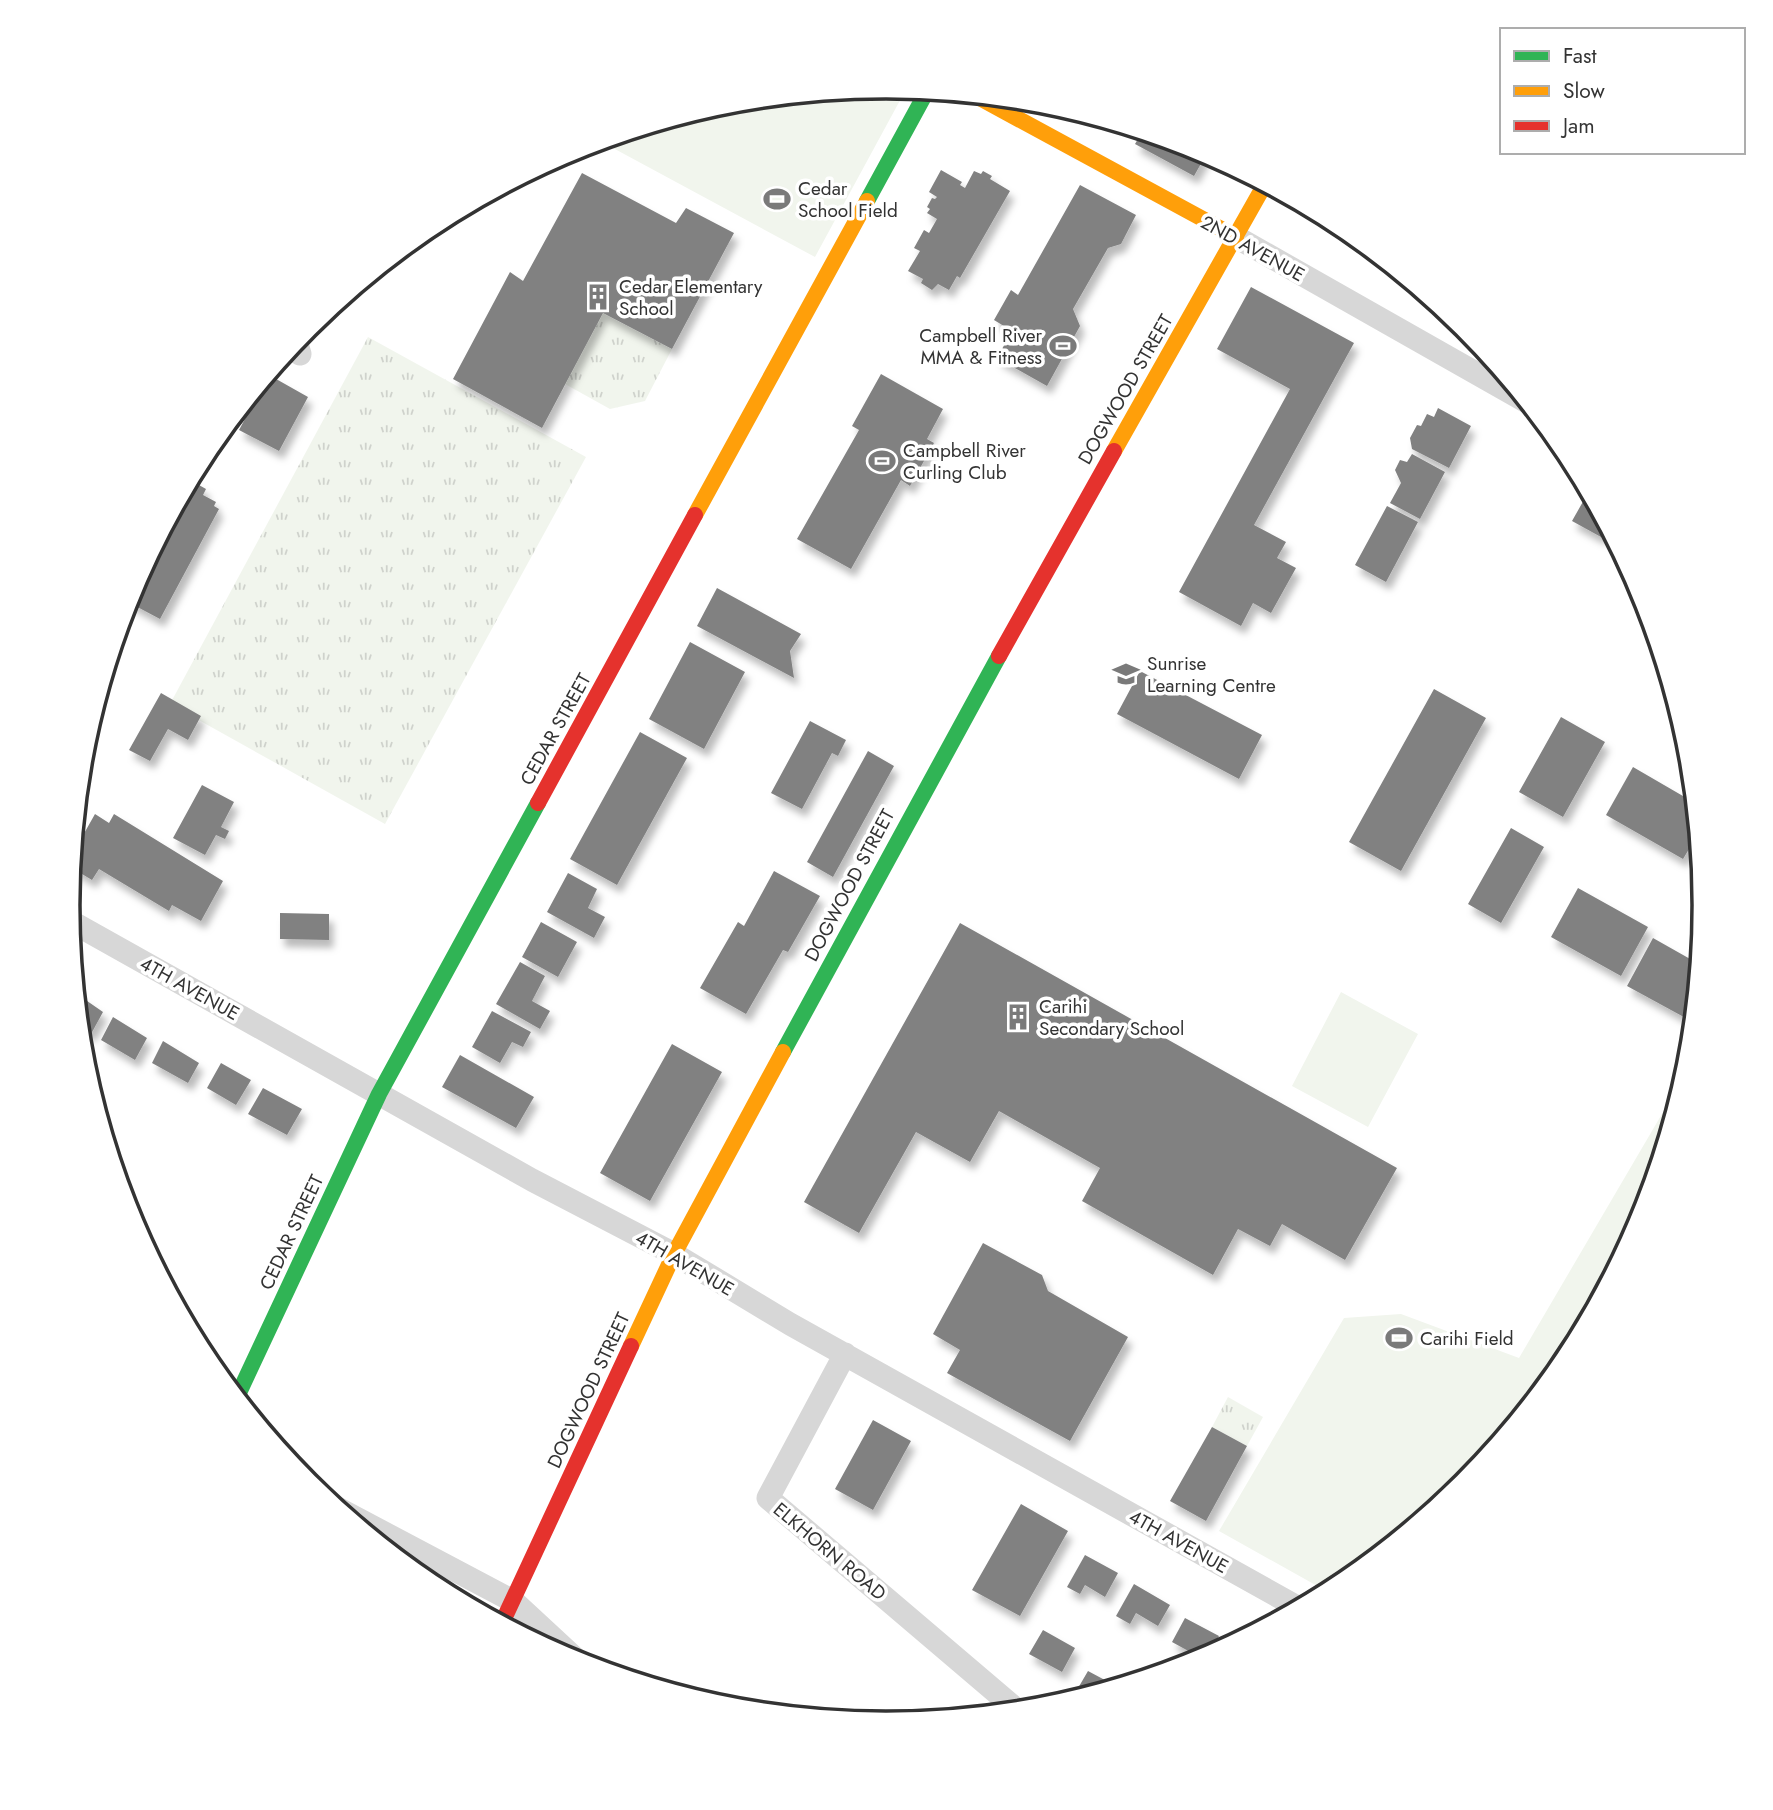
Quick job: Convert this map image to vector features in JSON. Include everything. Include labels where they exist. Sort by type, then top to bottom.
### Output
[{"type":"street","name":"CEDAR STREET","points":[[241,1388],[379,1094],[923,100]]},
{"type":"street","name":"2ND AVENUE","points":[[995,107],[1236,237],[1505,390]]},
{"type":"street","name":"DOGWOOD STREET","points":[[506,1615],[674,1254],[947,748],[1261,192]]},
{"type":"street","name":"4TH AVENUE","points":[[81,927],[532,1181],[674,1254],[845,1354],[1290,1603]]},
{"type":"street","name":"ELKHORN ROAD","points":[[845,1354],[768,1498],[1007,1702]]},
{"type":"street","points":[[379,1530],[513,1601],[554,1639]]},
{"type":"green space","name":"Cedar School Field","points":[[900,100],[815,257],[612,147],[678,126],[729,114],[834,101]]},
{"type":"green space","points":[[603,313],[672,349],[645,401],[610,409],[565,384]]},
{"type":"green space","points":[[368,337],[586,457],[385,824],[170,704]]},
{"type":"green space","points":[[1341,992],[1418,1034],[1368,1127],[1292,1086]]},
{"type":"green space","name":"Carihi Field","points":[[1667,1107],[1650,1164],[1631,1213],[1585,1308],[1526,1396],[1456,1475],[1418,1511],[1377,1544],[1317,1586],[1219,1531],[1344,1318],[1401,1314],[1519,1358]]},
{"type":"green space","points":[[1228,1397],[1263,1417],[1247,1446],[1212,1427]]},
{"type":"building","points":[[1138,139],[1201,163],[1194,176],[1135,144]]},
{"type":"building","points":[[941,170],[962,182],[960,185],[965,188],[974,171],[981,174],[983,171],[992,176],[990,179],[1010,191],[960,278],[957,276],[949,290],[938,284],[932,290],[921,283],[923,279],[908,271],[920,251],[914,248],[924,230],[929,233],[937,219],[927,213],[930,209],[927,207],[932,198],[937,197],[929,192]]},
{"type":"building","name":"Cedar Elementary School","points":[[582,173],[676,223],[686,208],[734,233],[672,349],[603,313],[542,428],[453,379],[510,272],[523,281]]},
{"type":"building","points":[[1080,185],[1136,215],[1121,244],[1108,248],[1073,309],[1080,326],[1047,386],[997,358],[1012,331],[994,320],[1011,290],[1018,295]]},
{"type":"building","points":[[1251,287],[1354,343],[1254,525],[1286,542],[1277,558],[1296,568],[1271,613],[1253,603],[1241,626],[1179,592],[1290,389],[1217,349]]},
{"type":"building","name":"Campbell River Curling Club","points":[[881,374],[943,409],[927,439],[934,443],[910,486],[901,480],[851,569],[797,539],[859,430],[852,426]]},
{"type":"building","points":[[277,379],[308,397],[279,451],[239,430],[249,412]]},
{"type":"building","points":[[1438,408],[1471,426],[1449,468],[1412,449],[1410,438],[1417,425],[1421,426],[1427,414],[1434,417]]},
{"type":"building","points":[[1412,454],[1445,472],[1420,519],[1390,503],[1401,483],[1395,470],[1400,460],[1407,462]]},
{"type":"building","points":[[199,485],[206,489],[203,495],[216,502],[214,506],[219,509],[160,619],[138,607],[164,549]]},
{"type":"building","points":[[1584,500],[1602,535],[1601,537],[1572,521]]},
{"type":"building","points":[[1387,506],[1418,522],[1386,582],[1355,565]]},
{"type":"building","points":[[717,588],[801,634],[790,651],[794,678],[697,626]]},
{"type":"building","points":[[690,642],[745,672],[704,749],[649,719]]},
{"type":"building","points":[[1140,671],[1262,735],[1239,779],[1117,714]]},
{"type":"building","points":[[1434,689],[1486,718],[1401,871],[1349,842]]},
{"type":"building","points":[[161,693],[201,716],[188,740],[168,729],[150,761],[129,750]]},
{"type":"building","points":[[1561,717],[1605,742],[1563,817],[1519,792]]},
{"type":"building","points":[[810,721],[846,740],[838,756],[832,753],[802,809],[771,793]]},
{"type":"building","points":[[640,732],[687,758],[617,885],[570,859]]},
{"type":"building","points":[[868,751],[894,766],[833,877],[807,862]]},
{"type":"building","points":[[1633,767],[1686,798],[1690,847],[1683,859],[1606,815]]},
{"type":"building","points":[[202,785],[234,802],[221,827],[229,831],[225,839],[216,835],[205,855],[173,838]]},
{"type":"building","points":[[95,814],[109,823],[114,814],[223,881],[201,921],[172,905],[169,911],[99,869],[92,880],[81,874],[84,834]]},
{"type":"building","points":[[1511,828],[1544,847],[1501,923],[1468,904]]},
{"type":"building","points":[[774,871],[820,896],[788,952],[783,950],[746,1014],[700,988],[738,922],[744,926]]},
{"type":"building","points":[[568,873],[597,889],[588,908],[605,917],[594,938],[547,912]]},
{"type":"building","points":[[1578,888],[1648,927],[1621,976],[1551,937]]},
{"type":"building","points":[[280,913],[329,914],[329,940],[280,939]]},
{"type":"building","points":[[541,922],[577,942],[558,977],[522,957]]},
{"type":"building","name":"Carihi Secondary School","points":[[960,923],[1397,1168],[1345,1260],[1282,1224],[1270,1246],[1238,1229],[1213,1275],[1082,1201],[1100,1168],[999,1111],[970,1162],[916,1132],[859,1233],[804,1202]]},
{"type":"building","points":[[1653,938],[1691,959],[1685,1017],[1627,986]]},
{"type":"building","points":[[520,962],[545,976],[532,1001],[550,1011],[540,1029],[496,1004]]},
{"type":"building","points":[[86,1000],[103,1012],[91,1034]]},
{"type":"building","points":[[492,1011],[531,1032],[523,1047],[512,1042],[500,1063],[472,1047]]},
{"type":"building","points":[[113,1017],[147,1038],[135,1060],[101,1040]]},
{"type":"building","points":[[163,1041],[199,1063],[188,1083],[152,1063]]},
{"type":"building","points":[[672,1044],[722,1072],[650,1201],[600,1173]]},
{"type":"building","points":[[460,1055],[534,1097],[516,1128],[442,1087]]},
{"type":"building","points":[[221,1063],[251,1080],[236,1105],[207,1088]]},
{"type":"building","points":[[263,1088],[302,1109],[287,1135],[248,1114]]},
{"type":"building","points":[[983,1243],[1042,1275],[1048,1291],[1128,1337],[1070,1441],[947,1373],[960,1350],[933,1334]]},
{"type":"building","points":[[873,1420],[911,1441],[873,1510],[835,1489]]},
{"type":"building","points":[[1212,1427],[1247,1446],[1206,1521],[1170,1501]]},
{"type":"building","points":[[1021,1504],[1068,1531],[1020,1616],[972,1590]]},
{"type":"building","points":[[1085,1555],[1118,1573],[1105,1597],[1085,1585],[1080,1594],[1067,1587]]},
{"type":"building","points":[[1134,1584],[1170,1605],[1158,1626],[1136,1613],[1130,1624],[1116,1616]]},
{"type":"building","points":[[1185,1618],[1219,1636],[1217,1640],[1190,1652],[1172,1642]]},
{"type":"building","points":[[1043,1630],[1075,1648],[1062,1672],[1029,1654]]},
{"type":"building","points":[[1088,1671],[1106,1681],[1095,1684],[1078,1688]]},
{"type":"traffic: fast","points":[[867,201],[922,100]]},
{"type":"traffic: fast","points":[[783,1052],[999,656]]},
{"type":"traffic: fast","points":[[241,1388],[379,1094],[538,803]]},
{"type":"traffic: slow","points":[[995,107],[1236,237]]},
{"type":"traffic: slow","points":[[1114,451],[1261,191]]},
{"type":"traffic: slow","points":[[695,515],[867,201]]},
{"type":"traffic: slow","points":[[631,1346],[674,1254],[783,1052]]},
{"type":"traffic: jam","points":[[999,656],[1114,451]]},
{"type":"traffic: jam","points":[[538,803],[695,515]]},
{"type":"traffic: jam","points":[[506,1615],[631,1346]]},
{"type":"place","name":"Cedar School Field","points":[[777,199]]},
{"type":"place","name":"Cedar Elementary School","points":[[598,297]]},
{"type":"place","name":"Campbell River MMA & Fitness","points":[[1063,346]]},
{"type":"place","name":"Campbell River Curling Club","points":[[882,461]]},
{"type":"place","name":"Sunrise Learning Centre","points":[[1126,674]]},
{"type":"place","name":"Carihi Secondary School","points":[[1018,1017]]},
{"type":"place","name":"Carihi Field","points":[[1399,1338]]}]
